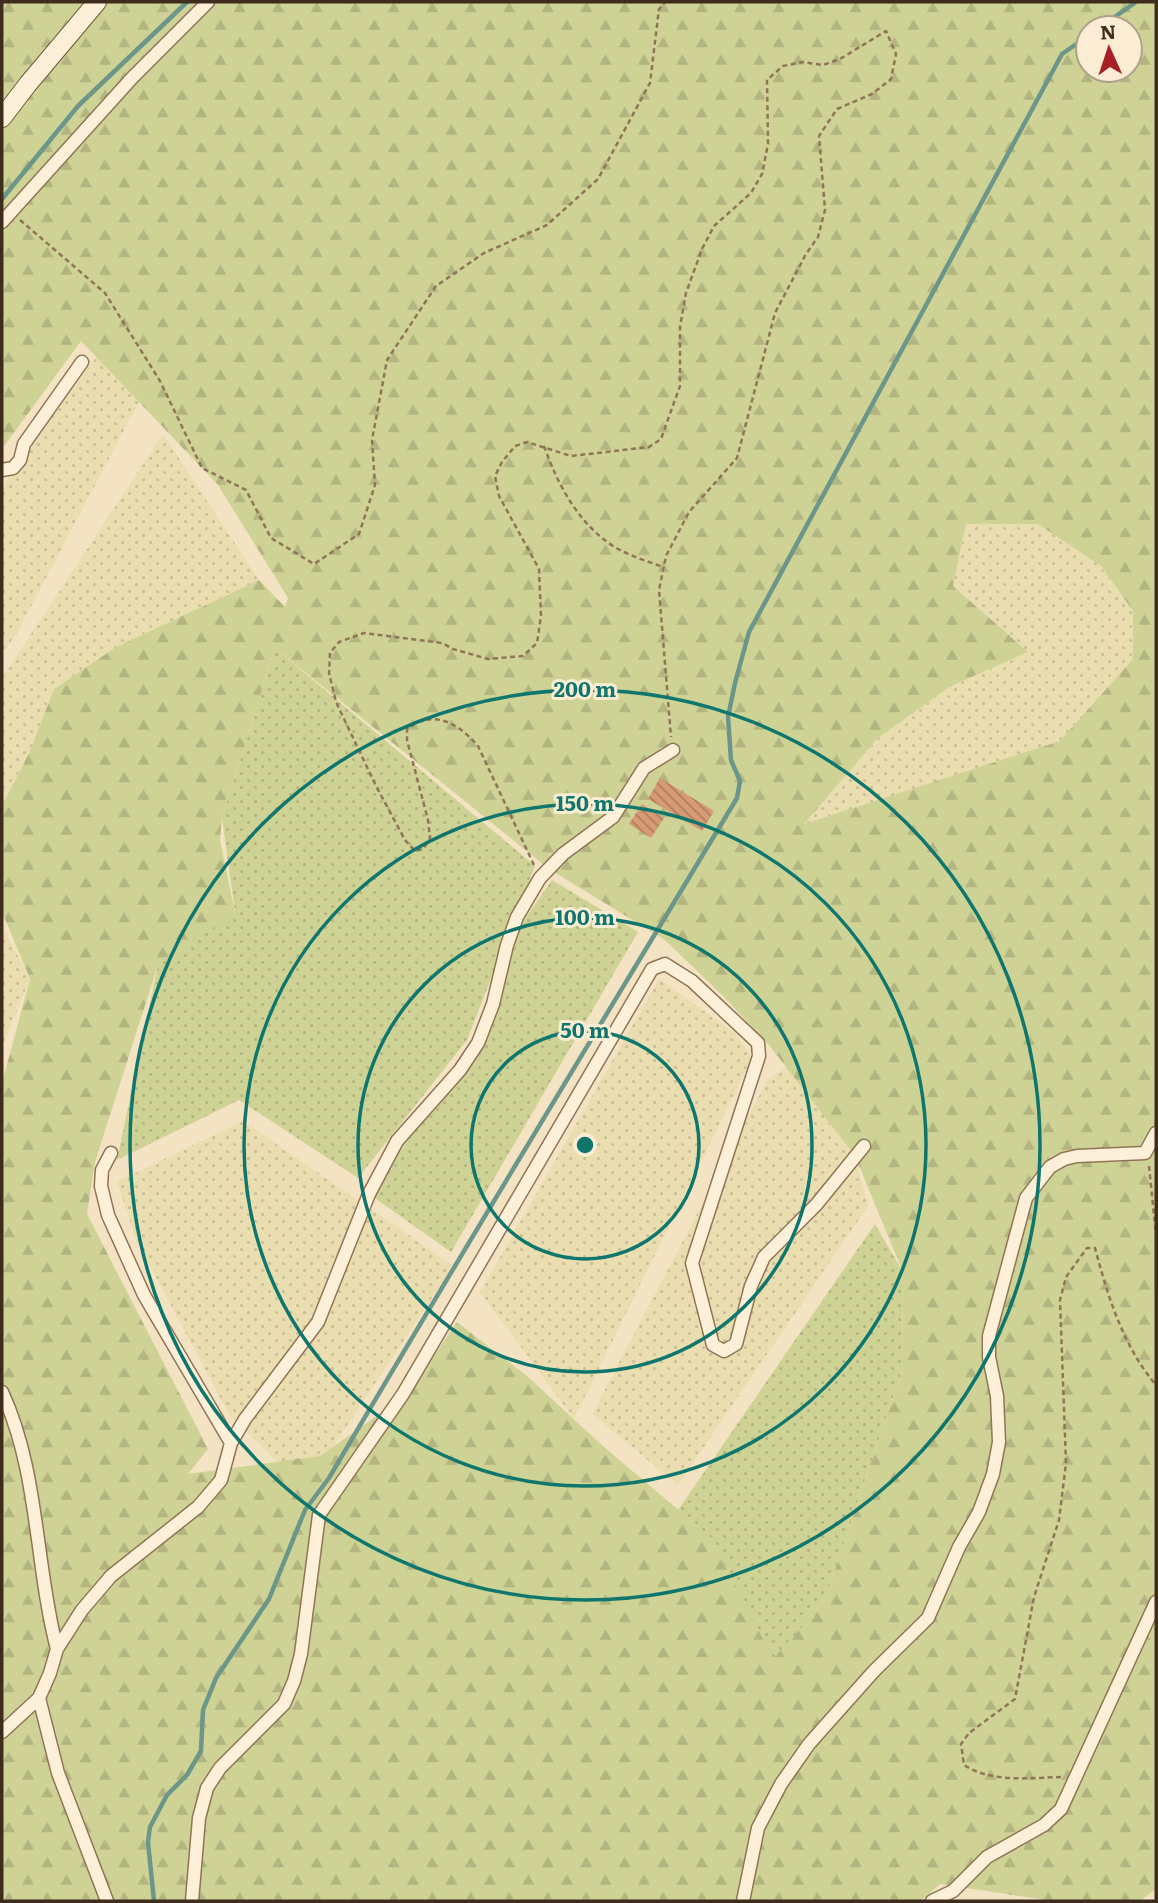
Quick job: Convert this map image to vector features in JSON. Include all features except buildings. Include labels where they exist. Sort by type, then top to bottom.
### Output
[{"type":"main road","points":[[2,118],[97,2]]},
{"type":"street","points":[[6,217],[132,78],[208,2]]},
{"type":"street","points":[[2,470],[13,468],[20,460],[24,444],[82,362]]},
{"type":"street","points":[[2,1732],[39,1698],[57,1649],[82,1611],[111,1576],[198,1507],[221,1480],[231,1443],[245,1419],[318,1322],[369,1194],[397,1141],[460,1070],[478,1043],[493,1004],[507,945],[517,917],[541,878],[564,854],[613,817],[644,768],[673,750]]},
{"type":"street","points":[[191,1901],[199,1818],[207,1788],[220,1768],[284,1704],[295,1681],[319,1516],[403,1394],[652,970],[665,964],[692,981],[758,1043],[759,1056],[692,1263],[713,1345],[724,1351],[736,1344],[751,1286],[764,1257],[816,1205],[864,1146]]},
{"type":"street","points":[[743,1901],[758,1828],[781,1784],[809,1744],[874,1671],[928,1618],[959,1547],[979,1512],[993,1474],[999,1442],[997,1396],[989,1357],[989,1336],[1026,1198],[1050,1167],[1064,1159],[1145,1153],[1156,1133]]},
{"type":"street","points":[[111,1153],[102,1170],[101,1186],[108,1215],[144,1295],[231,1443]]},
{"type":"street","points":[[2,1392],[13,1416],[22,1450],[48,1619],[57,1649]]},
{"type":"street","points":[[932,1901],[953,1891],[987,1857],[1044,1825],[1061,1809],[1156,1602]]},
{"type":"street","points":[[39,1698],[58,1773],[107,1901]]},
{"type":"path","points":[[6,217],[105,293],[160,381],[202,468],[246,490],[271,538],[314,564],[359,534],[375,485],[372,440],[387,360],[436,286],[484,253],[547,225],[598,179],[650,82],[659,9],[665,2]]},
{"type":"path","points":[[541,878],[478,746],[464,729],[441,719],[422,720],[407,729],[407,740],[428,820],[430,839],[423,849],[415,851],[405,840],[375,784],[336,702],[329,673],[330,653],[339,642],[364,633],[442,643],[488,659],[523,656],[537,643],[541,616],[538,569],[499,496],[495,476],[502,462],[515,446],[527,442],[571,456],[649,447],[661,439],[680,386],[680,327],[686,293],[702,249],[714,226],[751,193],[762,174],[768,144],[767,80],[783,66],[803,62],[823,65],[840,59],[886,32],[896,54],[891,79],[872,94],[837,108],[818,136],[820,169],[824,181],[823,219],[818,237],[775,313],[737,458],[689,512],[666,556],[659,590],[673,750]]},
{"type":"path","points":[[544,446],[554,474],[577,512],[593,531],[626,553],[664,567]]},
{"type":"path","points":[[1145,1153],[1150,1171],[1156,1234],[1156,1289]]},
{"type":"path","points":[[1062,1777],[1013,1779],[977,1773],[964,1765],[961,1744],[969,1733],[1015,1699],[1034,1597],[1059,1520],[1066,1463],[1059,1300],[1066,1277],[1087,1248],[1095,1248],[1107,1290],[1131,1351],[1156,1385]]},
{"type":"shaded area","points":[[104,347],[140,400],[18,631],[2,654],[2,490],[13,468]]},
{"type":"shaded area","points":[[163,434],[259,580],[116,647],[54,689],[30,751],[2,806],[2,678]]},
{"type":"shaded area","points":[[966,524],[1038,524],[1101,566],[1133,611],[1133,659],[1077,739],[803,825],[878,738],[951,686],[1028,652],[953,586]]},
{"type":"shaded area","points":[[2,926],[30,979],[2,1047]]},
{"type":"shaded area","points":[[659,979],[736,1034],[752,1058],[574,1419],[480,1292]]},
{"type":"shaded area","points":[[787,1068],[855,1156],[868,1206],[678,1485],[592,1414],[768,1079]]},
{"type":"shaded area","points":[[243,1121],[453,1266],[305,1489],[230,1416],[135,1238],[117,1182]]},
{"type":"green space","points":[[2,2],[1156,2],[1156,1889],[1140,1901],[1053,1901],[940,1884],[921,1901],[2,1901],[2,1083],[30,979],[2,912],[2,806],[30,751],[54,689],[116,647],[259,580],[285,607],[288,598],[218,485],[81,341],[2,449]],"holes":[[[966,524],[1038,524],[1101,566],[1133,611],[1133,659],[1060,741],[804,824],[878,738],[951,686],[1028,652],[953,586]],[[275,648],[549,869],[665,940],[769,1045],[855,1156],[903,1272],[902,1371],[824,1602],[773,1659],[712,1538],[605,1448],[527,1376],[457,1322],[409,1393],[320,1456],[188,1474],[208,1449],[87,1214],[95,1162],[158,965],[235,913],[220,840],[222,818]]]},
{"type":"green space","points":[[275,648],[535,866],[467,1040],[358,1178],[239,1100],[117,1160],[158,965],[235,912],[222,818]]},
{"type":"green space","points":[[552,880],[638,932],[451,1252],[369,1194],[453,1077],[486,1023],[507,945]]},
{"type":"green space","points":[[875,1224],[903,1272],[902,1371],[824,1602],[773,1660],[678,1510]]},
{"type":"waterway","points":[[2,199],[78,106],[187,2]]},
{"type":"waterway","points":[[1119,14],[1136,2]]},
{"type":"waterway","points":[[154,1901],[148,1842],[150,1827],[167,1795],[187,1775],[201,1751],[203,1710],[216,1678],[269,1599],[305,1510],[329,1478],[737,798],[740,781],[731,760],[728,717],[749,632],[1062,54],[1074,46]]}]
